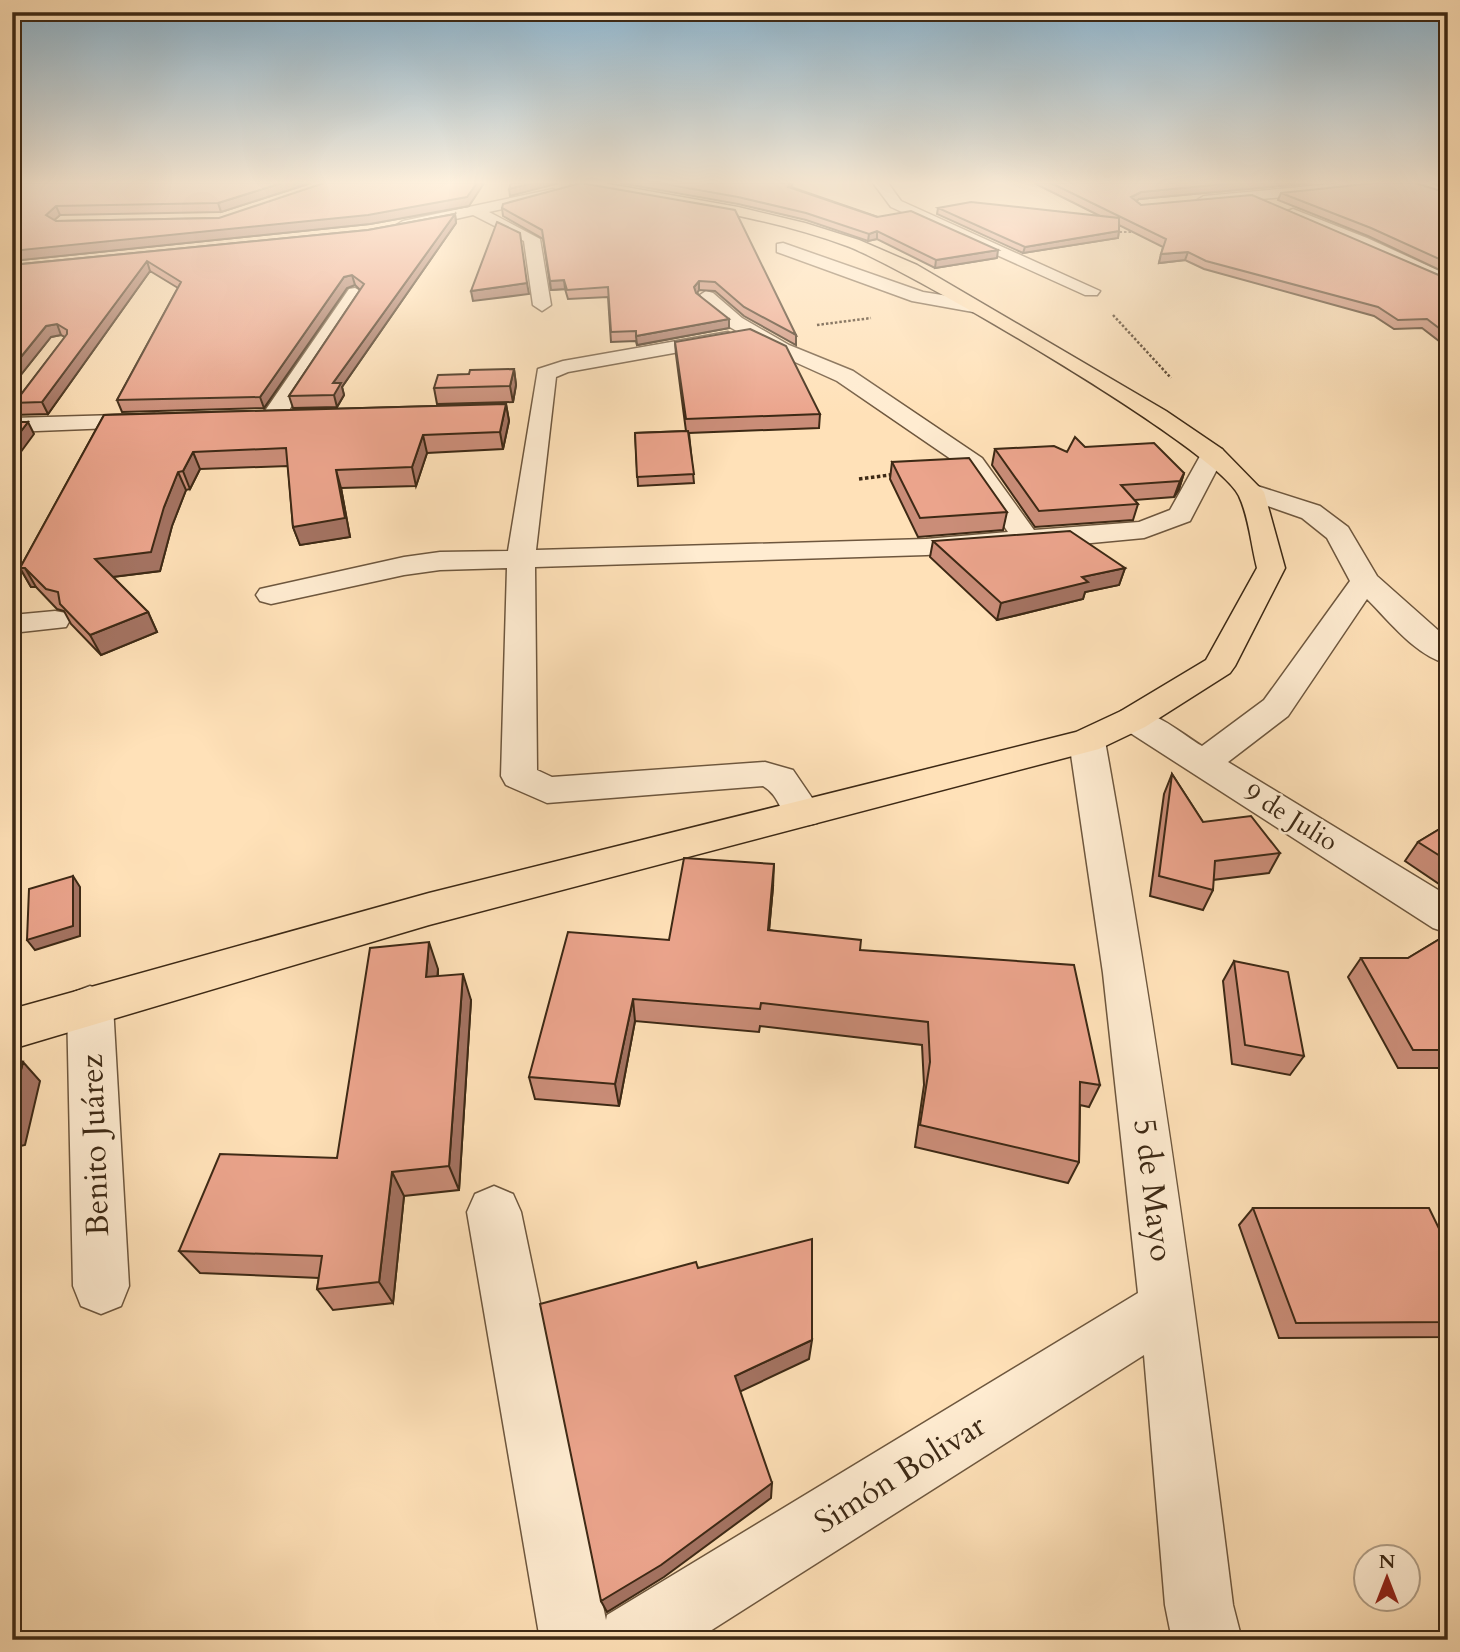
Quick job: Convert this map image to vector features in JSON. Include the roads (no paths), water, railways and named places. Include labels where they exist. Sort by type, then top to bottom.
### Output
[{"type":"highway","points":[[12,1029],[429,909],[1087,741],[1133,719],[1219,666],[1272,568],[1251,492],[1213,454],[1158,416],[911,269],[890,260]]},
{"type":"street","points":[[536,260],[542,305]]},
{"type":"street","points":[[817,260],[919,296],[973,306]]},
{"type":"street","points":[[1020,260],[1091,291]]},
{"type":"street","points":[[1402,260],[1448,282]]},
{"type":"street","points":[[272,418],[355,293]]},
{"type":"street","points":[[706,297],[734,322],[782,349],[845,376],[973,463],[1028,541]]},
{"type":"street","points":[[753,332],[701,344],[564,367],[546,374],[527,411],[521,561],[519,776],[547,790],[765,774],[780,779],[804,814]]},
{"type":"street","points":[[245,419],[299,417]]},
{"type":"street","points":[[12,425],[177,421]]},
{"type":"street","points":[[271,595],[404,566],[440,561],[521,561],[926,547],[1144,530],[1181,515],[1213,454]]},
{"type":"street","points":[[1251,492],[1311,512],[1338,533],[1365,581],[1425,638],[1448,654]]},
{"type":"street","points":[[1205,762],[1276,708],[1365,581]]},
{"type":"street","points":[[12,624],[55,620]]},
{"type":"street","name":"9 de Julio","points":[[1133,719],[1448,917]]},
{"type":"street","name":"5 de Mayo","points":[[1087,741],[1125,973],[1168,1307],[1199,1605],[1207,1640]]},
{"type":"street","name":"Benito Juárez","points":[[89,1005],[101,1286]]},
{"type":"street","points":[[494,1212],[575,1640]]},
{"type":"street","name":"Simón Bolivar","points":[[632,1640],[1168,1307]]}]
